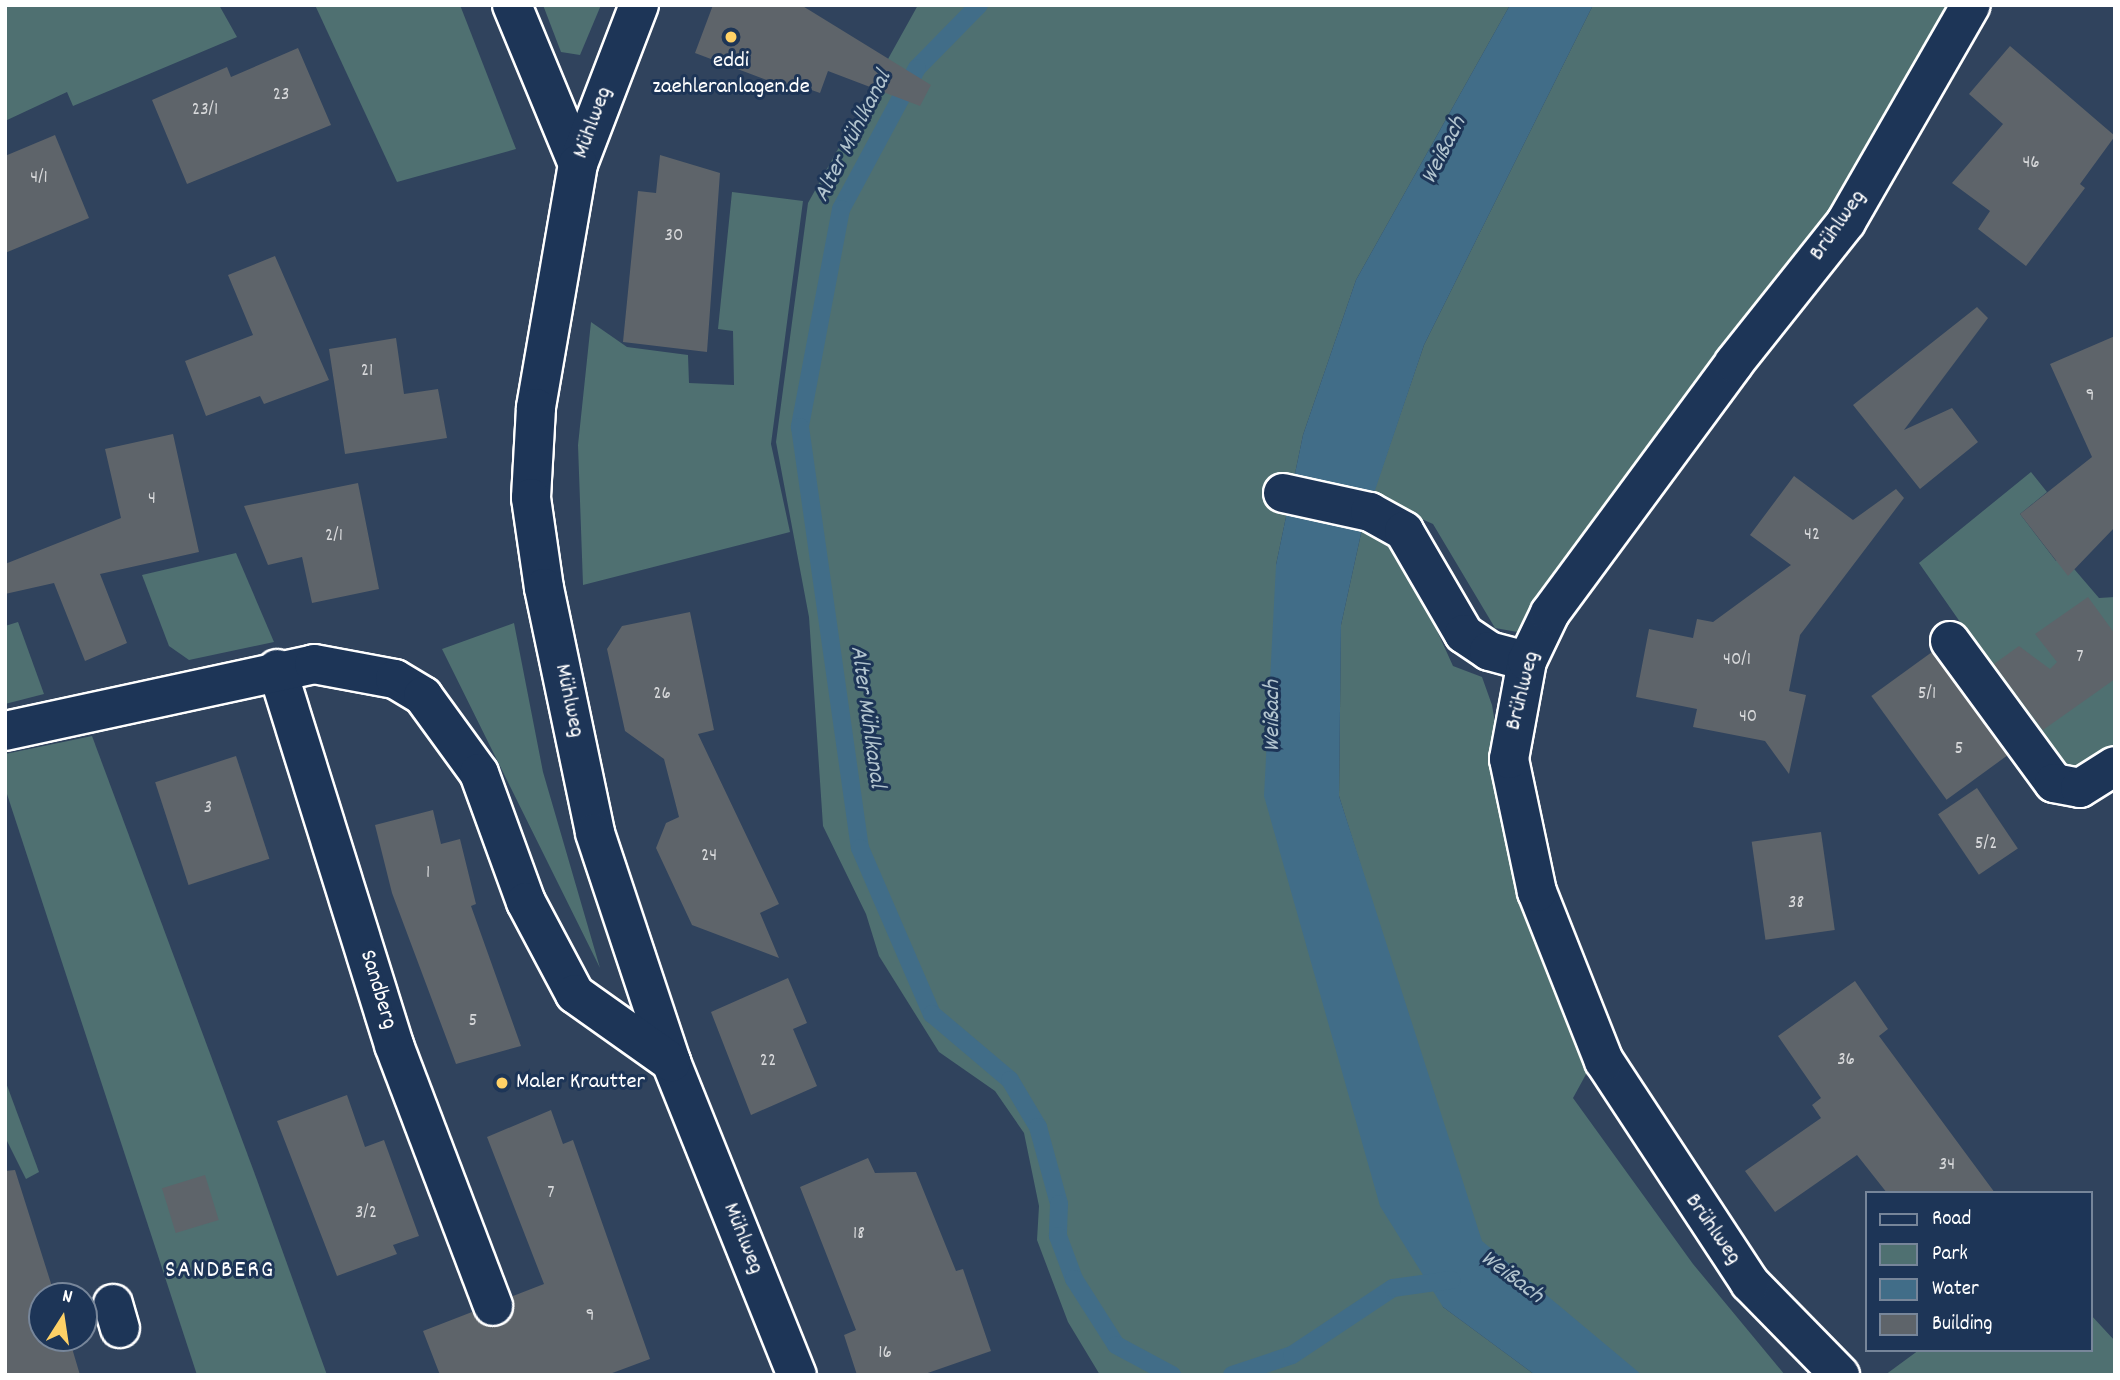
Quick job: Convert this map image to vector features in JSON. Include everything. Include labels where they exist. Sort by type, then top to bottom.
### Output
[{"type":"street","points":[[512,5],[578,164]]},
{"type":"street","name":"Mühlweg","points":[[639,5],[578,164],[536,408],[531,498],[596,833],[671,1062],[797,1375]]},
{"type":"street","name":"Brühlweg","points":[[1840,1375],[1750,1283],[1604,1061],[1537,892],[1509,759],[1527,661],[1550,612],[1640,488],[1846,222],[1971,5]]},
{"type":"street","points":[[1283,493],[1370,512],[1404,531],[1464,634],[1489,651],[1527,661]]},
{"type":"street","points":[[1951,641],[2054,783],[2080,788],[2115,766]]},
{"type":"street","points":[[5,731],[277,669],[314,664],[355,668],[395,679],[424,696],[479,773],[526,902],[575,994],[671,1062]]},
{"type":"street","name":"Sandberg","points":[[277,669],[394,1045],[493,1306]]},
{"type":"green space","points":[[5,5],[219,5],[237,37],[73,106],[67,92],[5,121]]},
{"type":"green space","points":[[315,5],[460,5],[516,149],[397,182]]},
{"type":"green space","points":[[543,5],[601,5],[580,55],[561,52]]},
{"type":"green space","points":[[918,5],[1510,5],[1356,280],[1303,435],[1276,565],[1443,1307],[1535,1375],[1100,1375],[1068,1322],[1037,1240],[1039,1206],[1024,1133],[995,1091],[939,1052],[879,956],[866,914],[823,826],[809,617],[776,442],[808,203]]},
{"type":"green space","points":[[1593,5],[1958,5],[1833,212],[1701,373],[1600,510],[1548,602],[1523,633],[1495,628],[1433,524],[1372,497],[1424,345]]},
{"type":"green space","points":[[732,192],[803,201],[771,444],[790,532],[583,585],[578,445],[591,322],[627,347],[688,355],[689,383],[734,385],[733,331],[718,329]]},
{"type":"green space","points":[[2031,472],[2047,492],[2020,514],[2056,561],[2063,556],[2099,598],[2115,597],[2115,752],[2070,780],[1919,563]]},
{"type":"green space","points":[[1362,529],[1404,558],[1453,666],[1482,677],[1492,705],[1522,888],[1544,964],[1590,1067],[1573,1098],[1693,1264],[1785,1375],[1639,1375],[1479,1245],[1339,796],[1341,625]]},
{"type":"green space","points":[[236,553],[274,642],[189,660],[169,646],[142,575]]},
{"type":"green space","points":[[18,622],[44,694],[5,704],[5,626]]},
{"type":"green space","points":[[514,623],[543,772],[600,968],[442,649]]},
{"type":"green space","points":[[92,736],[327,1375],[197,1375],[5,788],[5,754]]},
{"type":"green space","points":[[5,1080],[39,1172],[26,1179],[5,1137]]},
{"type":"green space","points":[[2092,1316],[2115,1341],[2115,1375],[1885,1375],[1916,1352],[2092,1352]]},
{"type":"water","name":"Weißach","points":[[1510,5],[1593,5],[1424,345],[1362,529],[1341,625],[1339,796],[1482,1241],[1642,1375],[1535,1375],[1443,1307],[1380,1206],[1264,796],[1276,565],[1303,435],[1356,280]]},
{"type":"building","points":[[713,5],[801,5],[931,85],[920,106],[828,71],[820,93],[803,87],[801,93],[695,53]]},
{"type":"building","points":[[2010,46],[2115,136],[2080,184],[2085,188],[2026,266],[1978,229],[1990,211],[1952,183],[2003,124],[1969,94]]},
{"type":"building","points":[[298,48],[331,125],[187,184],[152,100],[227,67],[231,77]]},
{"type":"building","points":[[55,135],[89,218],[5,253],[5,156]]},
{"type":"building","points":[[660,155],[720,173],[707,352],[623,342],[638,191],[656,193]]},
{"type":"building","points":[[275,256],[329,380],[264,404],[260,396],[206,416],[185,361],[253,335],[228,275]]},
{"type":"building","points":[[1977,307],[1988,318],[1904,430],[1952,408],[1978,442],[1920,489],[1853,405]]},
{"type":"building","points":[[2115,336],[2115,527],[2068,576],[2020,514],[2092,457],[2050,364]]},
{"type":"building","points":[[396,338],[404,394],[438,389],[447,438],[345,454],[329,349]]},
{"type":"building","points":[[173,434],[199,552],[100,574],[127,643],[85,661],[54,583],[5,594],[5,564],[121,518],[105,449]]},
{"type":"building","points":[[1794,476],[1853,520],[1896,489],[1904,498],[1800,635],[1789,691],[1806,695],[1789,774],[1765,741],[1693,727],[1697,709],[1636,697],[1649,629],[1693,638],[1697,619],[1713,622],[1791,565],[1750,535]]},
{"type":"building","points":[[358,483],[379,589],[312,603],[302,557],[268,565],[244,506]]},
{"type":"building","points":[[2088,597],[2115,634],[2115,679],[2043,730],[1994,664],[2019,646],[2050,669],[2057,662],[2035,634]]},
{"type":"building","points":[[690,612],[714,730],[698,734],[779,904],[760,913],[779,958],[692,925],[656,848],[666,823],[679,817],[664,759],[625,731],[607,649],[622,626]]},
{"type":"building","points":[[1932,652],[2007,756],[1947,800],[1871,696]]},
{"type":"building","points":[[236,756],[269,859],[189,885],[155,782]]},
{"type":"building","points":[[1977,788],[2018,849],[1979,875],[1938,814]]},
{"type":"building","points":[[433,810],[441,844],[460,839],[476,904],[471,906],[521,1046],[456,1064],[392,893],[375,825]]},
{"type":"building","points":[[1821,832],[1835,930],[1765,940],[1752,842]]},
{"type":"building","points":[[788,978],[807,1023],[793,1029],[817,1086],[751,1115],[711,1012]]},
{"type":"building","points":[[1855,981],[1888,1029],[1879,1036],[1994,1191],[1885,1191],[1857,1155],[1775,1212],[1745,1171],[1821,1118],[1812,1105],[1821,1098],[1778,1036]]},
{"type":"building","points":[[347,1095],[365,1147],[384,1140],[419,1236],[393,1245],[397,1254],[337,1276],[277,1121]]},
{"type":"building","points":[[551,1110],[563,1144],[573,1140],[650,1359],[607,1375],[440,1375],[423,1331],[472,1312],[480,1323],[501,1326],[514,1310],[513,1296],[544,1284],[487,1137]]},
{"type":"building","points":[[868,1158],[875,1173],[916,1172],[956,1271],[963,1269],[991,1351],[922,1375],[857,1375],[844,1335],[856,1330],[800,1187]]},
{"type":"building","points":[[15,1170],[51,1282],[28,1282],[28,1352],[73,1352],[80,1375],[5,1375],[5,1171]]},
{"type":"building","points":[[205,1175],[219,1220],[176,1233],[162,1188]]},
{"type":"waterway","name":"Alter Mühlkanal","points":[[979,5],[917,68],[841,209],[800,427],[860,848],[932,1014],[1010,1080],[1038,1127],[1059,1204],[1058,1236],[1074,1279],[1116,1345],[1172,1375]]},
{"type":"waterway","name":"Alter Mühlkanal","points":[[1232,1375],[1292,1355],[1393,1288],[1451,1280]]},
{"type":"place","name":"eddi zaehleranlagen.de","points":[[731,37]]},
{"type":"place","name":"Maler Krautter","points":[[502,1083]]},
{"type":"district","name":"SANDBERG","points":[[220,1272]]}]
